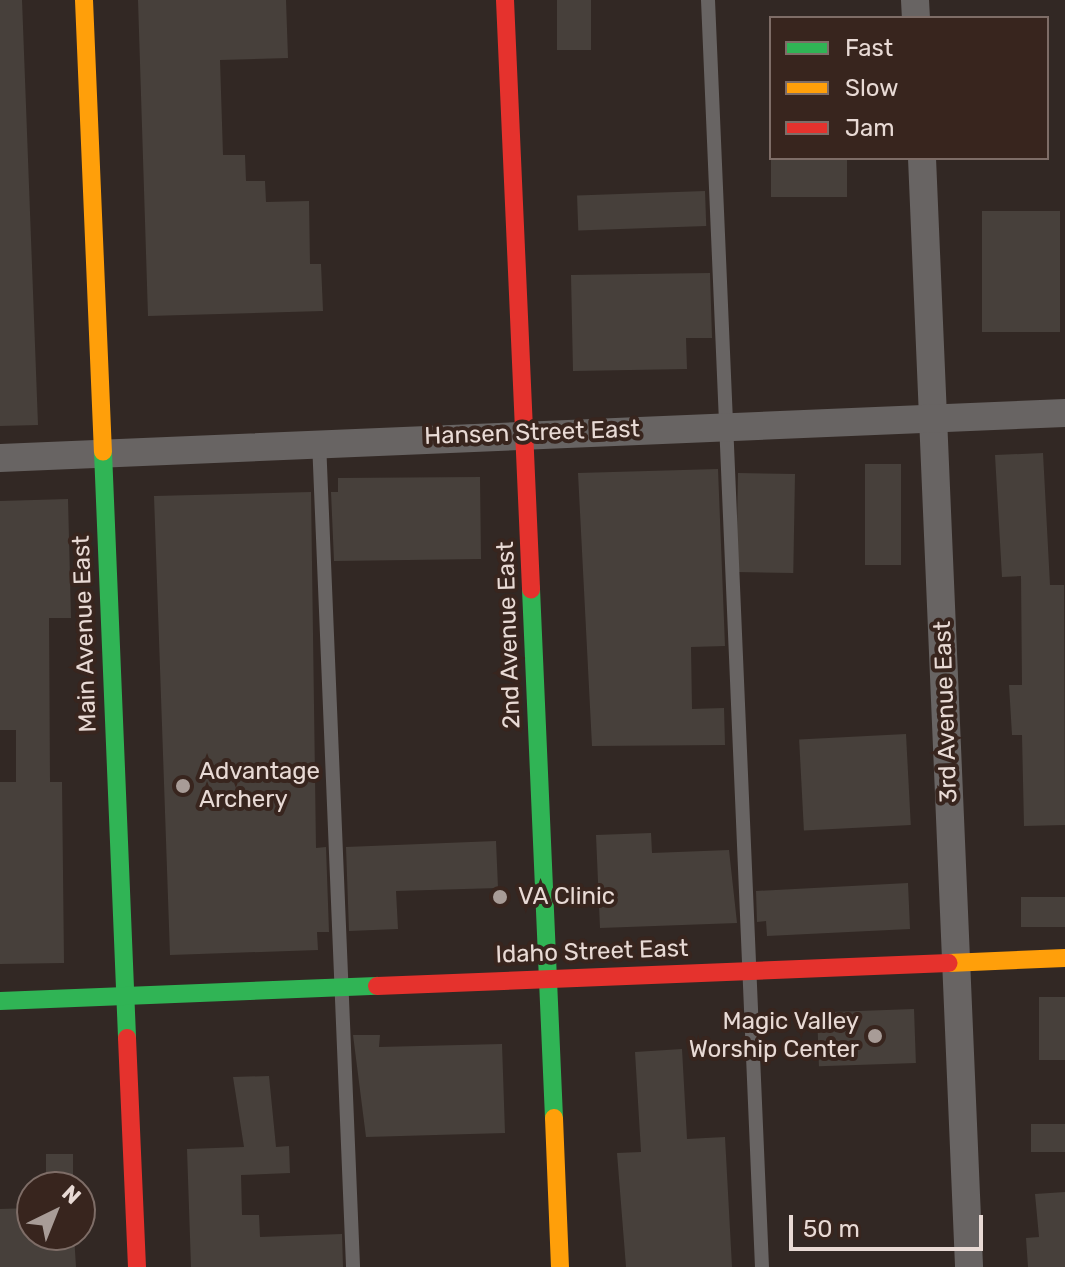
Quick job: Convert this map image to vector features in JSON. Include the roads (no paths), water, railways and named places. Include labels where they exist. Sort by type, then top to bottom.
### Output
[{"type":"street","name":"Main Avenue East","points":[[84,0],[121,995],[137,1267]]},
{"type":"street","name":"2nd Avenue East","points":[[505,0],[560,1267]]},
{"type":"street","name":"3rd Avenue East","points":[[922,160],[969,1267]]},
{"type":"street","name":"Hansen Street East","points":[[0,458],[319,441],[1065,413]]},
{"type":"street","name":"Idaho Street East","points":[[0,1001],[1065,958]]},
{"type":"lane","points":[[708,0],[762,1267]]},
{"type":"lane","points":[[319,441],[353,1267]]},
{"type":"place","name":"Advantage Archery","points":[[183,786]]},
{"type":"place","name":"VA Clinic","points":[[500,897]]},
{"type":"place","name":"Magic Valley Worship Center","points":[[875,1036]]}]
